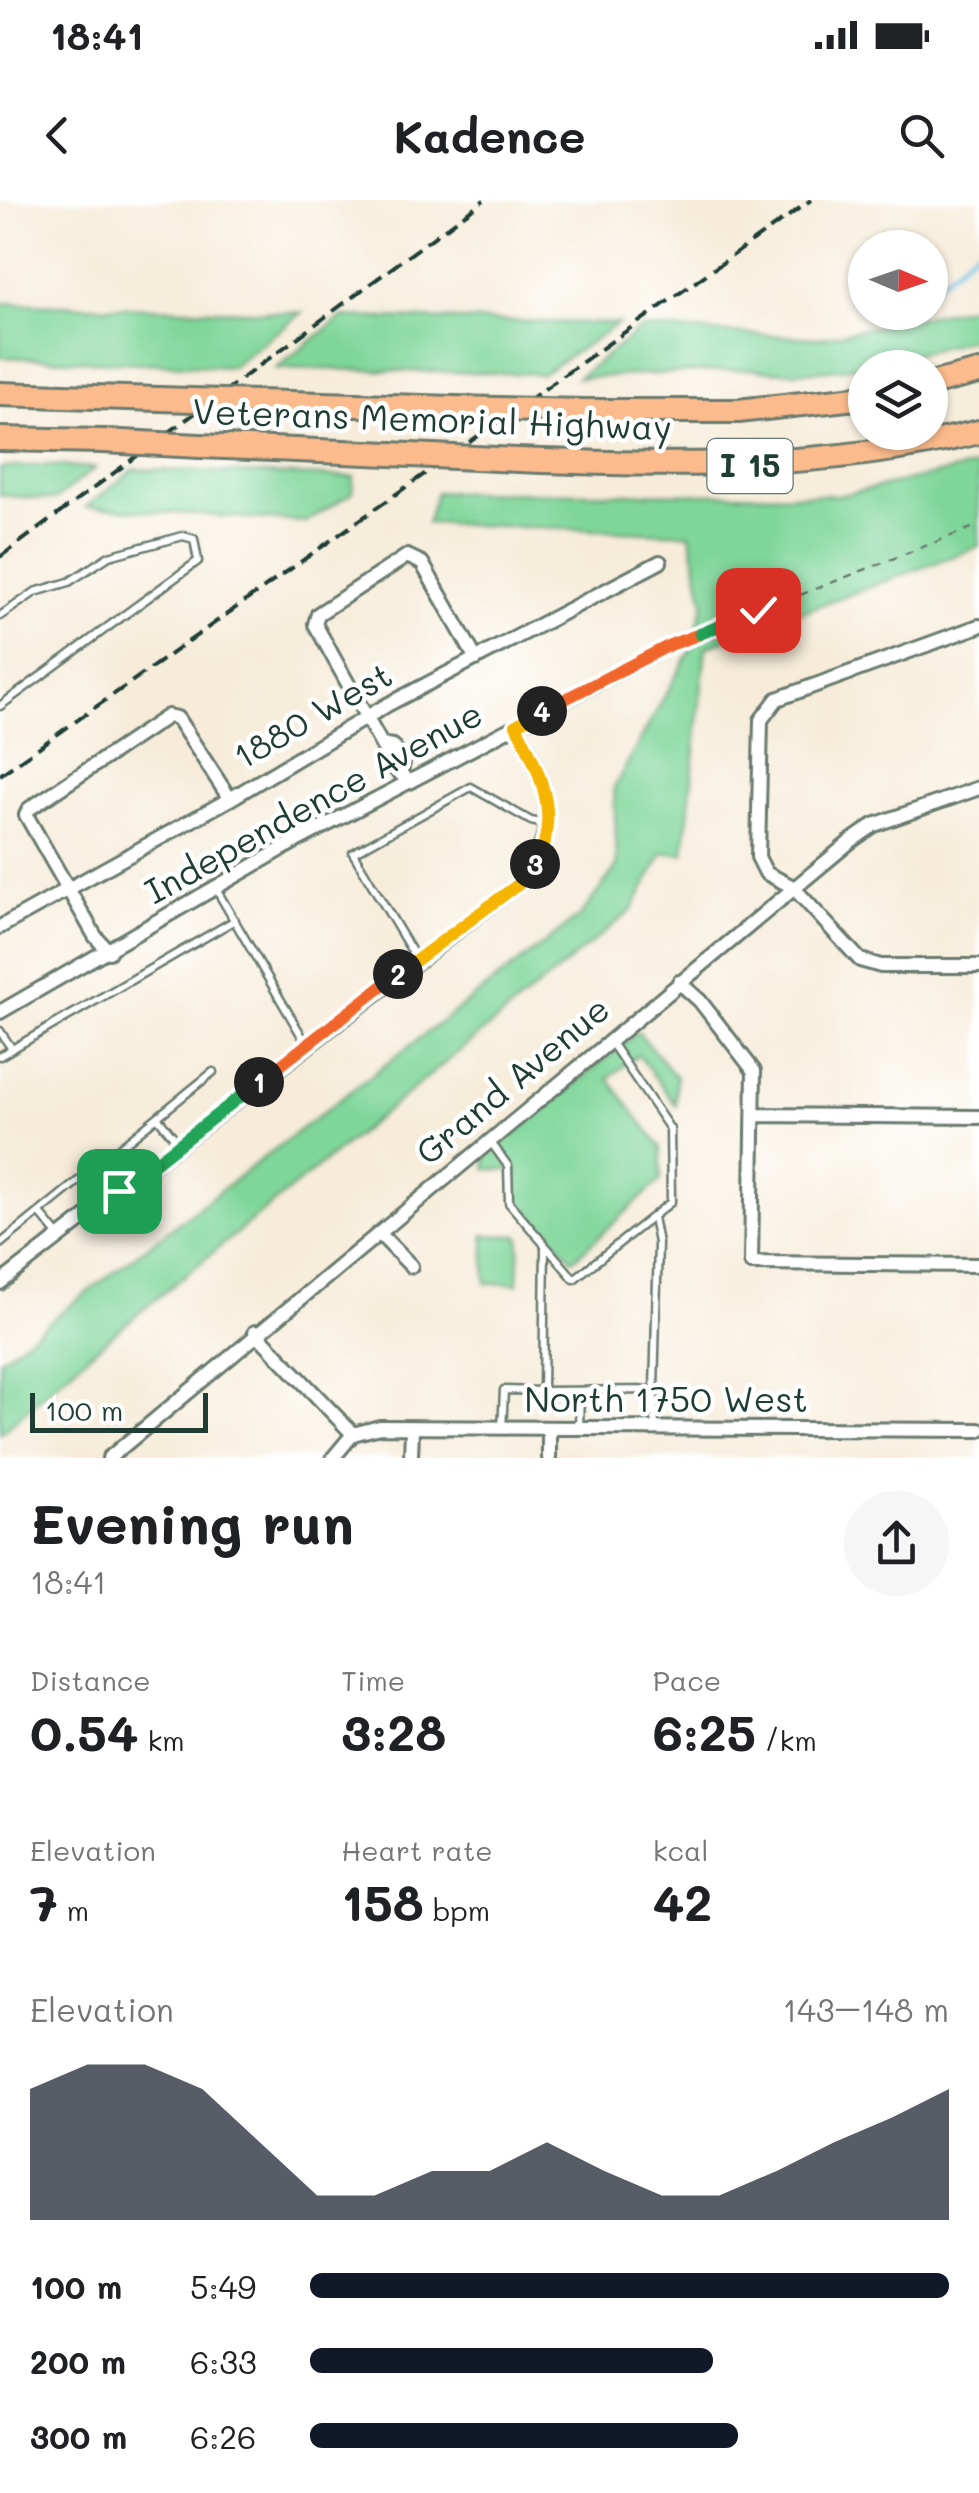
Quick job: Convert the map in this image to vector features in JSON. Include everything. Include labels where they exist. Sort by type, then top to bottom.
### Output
[{"type":"highway","points":[[948,380],[979,372]]},
{"type":"highway","name":"Veterans Memorial Highway","points":[[0,394],[586,411],[738,411],[848,399]]},
{"type":"highway","name":"Veterans Memorial Highway","points":[[0,440],[754,466],[872,454],[979,432]]},
{"type":"street","points":[[406,776],[395,769],[315,624],[318,614],[407,556],[422,563],[476,659]]},
{"type":"street","name":"1880 West","points":[[0,928],[68,885],[230,799],[369,716],[660,562]]},
{"type":"street","points":[[979,626],[777,699],[765,710],[758,856],[766,873],[794,888],[852,954],[870,965],[979,966]]},
{"type":"street","name":"Independence Avenue","points":[[0,1012],[406,776],[516,725],[670,645],[716,629]]},
{"type":"street","points":[[109,952],[99,936],[95,936],[86,913],[26,815],[168,716],[178,718],[230,799]]},
{"type":"street","points":[[0,1284],[520,883],[538,859],[548,802],[541,776],[516,725]]},
{"type":"street","name":"Grand Avenue","points":[[109,1458],[678,982],[874,825],[979,788]]},
{"type":"street","points":[[678,982],[753,1066],[750,1263],[979,1265]]},
{"type":"street","points":[[755,1115],[979,1117]]},
{"type":"street","points":[[379,1233],[411,1266]]},
{"type":"street","points":[[256,1332],[354,1434],[333,1458]]},
{"type":"street","name":"North 1750 West","points":[[354,1434],[380,1427],[549,1431],[979,1430]]},
{"type":"street","points":[[411,1458],[412,1428]]},
{"type":"street","points":[[548,1458],[549,1431]]},
{"type":"lane","points":[[0,616],[35,592],[68,582],[108,556],[154,542],[194,539],[198,561],[0,706]]},
{"type":"lane","points":[[418,960],[353,853],[464,789],[478,788],[512,812],[546,825]]},
{"type":"lane","points":[[216,888],[307,1045]]},
{"type":"lane","points":[[0,1056],[234,920]]},
{"type":"lane","points":[[0,1031],[12,1049]]},
{"type":"lane","points":[[489,1140],[508,1166],[509,1203],[574,1280],[671,1202],[670,1130],[610,1040]]},
{"type":"lane","points":[[0,1244],[213,1072]]},
{"type":"lane","points":[[158,1118],[179,1144]]},
{"type":"lane","points":[[40,1213],[60,1237]]},
{"type":"lane","points":[[653,1216],[658,1243],[655,1430]]},
{"type":"lane","points":[[543,1390],[545,1245]]},
{"type":"lane","points":[[502,1430],[504,1390],[654,1390]]},
{"type":"lane","points":[[580,1390],[580,1431]]},
{"type":"path","points":[[716,629],[979,525]]},
{"type":"green space","points":[[0,303],[302,313],[231,367],[0,357]]},
{"type":"green space","points":[[979,305],[979,337],[932,350],[848,350],[848,368],[809,372],[754,369],[577,378],[642,328],[819,338],[858,330],[948,330],[948,311]]},
{"type":"green space","points":[[342,317],[618,324],[542,374],[276,368]]},
{"type":"green space","points":[[979,465],[979,547],[706,647],[684,854],[663,853],[632,910],[90,1353],[0,1434],[0,1359],[580,916],[617,866],[614,787],[690,651],[704,603],[690,534],[427,523],[436,492],[842,495]]},
{"type":"green space","points":[[0,468],[95,468],[55,500],[0,495]]},
{"type":"green space","points":[[134,469],[354,477],[352,493],[306,522],[86,507]]},
{"type":"green space","points":[[638,1032],[676,1077],[676,1105],[638,1055],[608,1078],[661,1148],[661,1180],[573,1260],[513,1193],[517,1170],[486,1169],[485,1157]]},
{"type":"green space","points":[[484,1235],[520,1236],[518,1284],[486,1283]]},
{"type":"waterway","points":[[948,275],[979,248]]},
{"type":"railway","points":[[0,557],[484,200]]},
{"type":"railway","points":[[0,775],[811,200]]},
{"type":"route","points":[[119,1191],[520,883],[538,859],[546,831],[548,802],[541,776],[516,725],[670,645],[758,610]]}]
